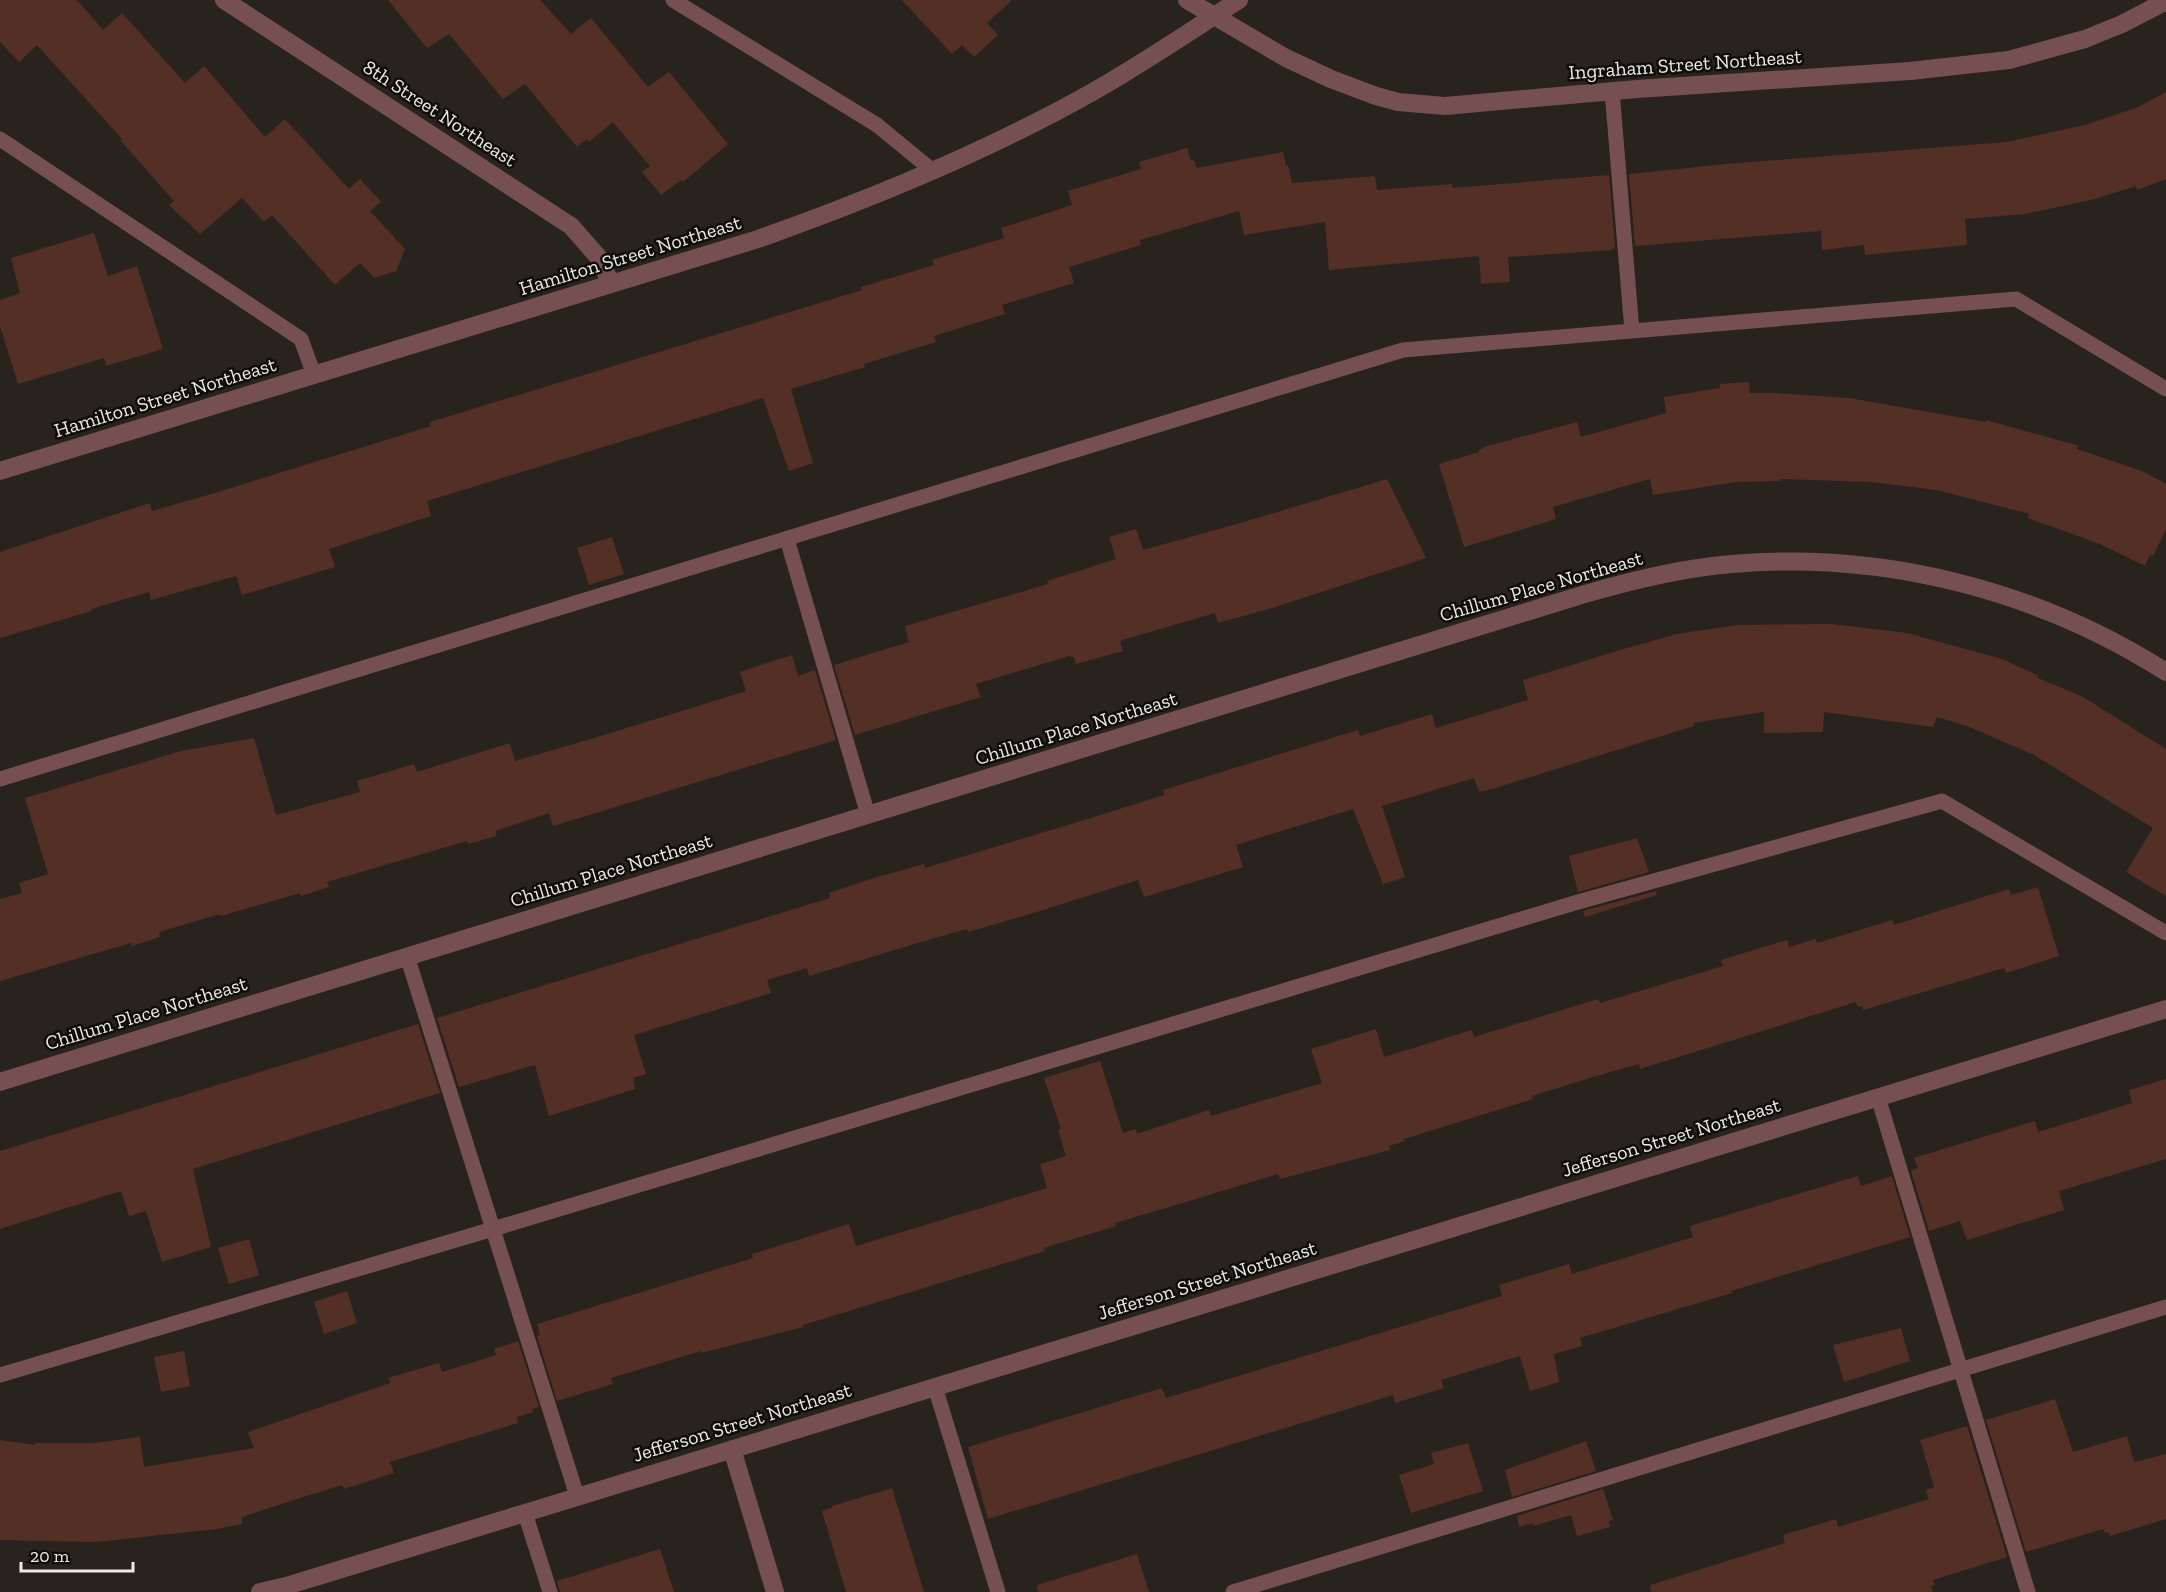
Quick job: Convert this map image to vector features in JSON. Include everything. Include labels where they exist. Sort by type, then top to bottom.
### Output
[{"type":"street","name":"8th Street Northeast","points":[[224,0],[571,226],[599,258],[611,284]]},
{"type":"street","name":"Ingraham Street Northeast","points":[[1187,0],[1286,58],[1331,79],[1398,102],[1456,106],[1612,91],[1910,71],[2009,60],[2085,39],[2122,24],[2166,1]]},
{"type":"street","name":"Hamilton Street Northeast","points":[[0,471],[758,239],[835,212],[933,171],[1026,128],[1139,65],[1239,0]]},
{"type":"street","name":"Chillum Place Northeast","points":[[0,1082],[1615,586],[1666,573],[1730,564],[1773,562],[1835,564],[1896,570],[1977,586],[2073,621],[2110,639],[2166,672]]},
{"type":"street","name":"Jefferson Street Northeast","points":[[260,1592],[525,1513],[2166,1009]]},
{"type":"street","points":[[732,1449],[775,1592]]},
{"type":"lane","points":[[673,0],[877,125],[933,171]]},
{"type":"lane","points":[[1612,91],[1632,331]]},
{"type":"lane","points":[[0,140],[301,339],[314,375]]},
{"type":"lane","points":[[0,779],[1403,350],[2016,299],[2166,389]]},
{"type":"lane","points":[[787,539],[868,815]]},
{"type":"lane","points":[[0,1375],[1578,902],[1942,801],[2166,933]]},
{"type":"lane","points":[[407,956],[578,1496]]},
{"type":"lane","points":[[1878,1097],[2028,1592]]},
{"type":"lane","points":[[1233,1592],[2166,1307]]},
{"type":"lane","points":[[935,1387],[998,1592]]},
{"type":"lane","points":[[525,1513],[550,1592]]},
{"type":"building","points":[[0,0],[77,0],[103,30],[122,13],[185,83],[204,66],[265,137],[285,119],[349,189],[360,179],[381,202],[370,211],[405,249],[396,271],[374,278],[360,263],[335,285],[272,215],[264,222],[242,198],[200,234],[169,205],[174,201],[120,140],[122,139],[37,45],[19,62],[0,42]]},
{"type":"building","points":[[388,0],[540,0],[571,34],[591,18],[648,87],[669,72],[728,144],[683,182],[681,180],[661,195],[642,172],[650,166],[613,122],[589,142],[587,139],[577,147],[525,84],[503,99],[449,34],[427,48]]},
{"type":"building","points":[[902,0],[1012,0],[987,23],[998,35],[974,57],[962,45],[952,54]]},
{"type":"building","points":[[2166,92],[2166,179],[2137,190],[2136,186],[2095,199],[2025,214],[1965,219],[1967,245],[1865,255],[1864,245],[1822,250],[1821,231],[1635,246],[1629,174],[2006,142],[2085,125],[2138,107]]},
{"type":"building","points":[[1187,148],[1191,161],[1194,160],[1197,168],[1283,152],[1292,183],[1375,176],[1377,190],[1452,184],[1453,188],[1609,175],[1615,248],[1508,257],[1510,282],[1481,284],[1479,256],[1329,270],[1325,222],[1244,235],[1239,211],[1140,240],[1141,245],[1069,267],[1074,283],[1002,305],[1005,314],[934,336],[936,342],[864,364],[865,367],[791,389],[813,463],[789,471],[763,398],[427,501],[431,516],[329,549],[335,567],[242,595],[236,576],[151,600],[149,592],[0,638],[0,552],[150,503],[152,511],[208,495],[431,426],[430,422],[862,290],[861,287],[934,265],[932,260],[1004,238],[1001,228],[1072,205],[1068,191],[1141,169],[1139,162]]},
{"type":"building","points":[[94,233],[108,276],[137,266],[163,349],[106,366],[104,358],[18,384],[0,326],[0,300],[20,293],[11,258]]},
{"type":"building","points":[[1749,382],[1750,393],[1849,398],[1986,422],[1986,420],[2079,446],[2077,449],[2142,471],[2166,484],[2166,529],[2153,556],[2150,555],[2145,566],[2100,544],[2028,518],[2029,514],[1937,490],[1870,482],[1780,479],[1780,481],[1736,482],[1653,495],[1650,479],[1553,507],[1556,519],[1464,547],[1439,464],[1479,452],[1487,446],[1577,422],[1581,437],[1666,413],[1664,397],[1720,388],[1720,384]]},
{"type":"building","points":[[1387,479],[1426,558],[1269,609],[1218,623],[1215,613],[1122,640],[1120,642],[1123,651],[1076,664],[1074,657],[1069,656],[976,684],[981,697],[855,735],[834,665],[909,642],[905,626],[1048,584],[1047,581],[1116,559],[1109,537],[1136,529],[1143,550]]},
{"type":"building","points":[[612,537],[624,574],[589,585],[577,548]]},
{"type":"building","points":[[1832,624],[1907,633],[2002,659],[2039,676],[2038,678],[2083,697],[2166,749],[2166,896],[2126,872],[2153,828],[2034,755],[1967,726],[1937,717],[1933,727],[1824,712],[1823,732],[1764,733],[1764,712],[1693,723],[1694,726],[1492,789],[1479,792],[1474,778],[1382,806],[1405,877],[1383,884],[1353,809],[1236,845],[1243,867],[1144,897],[1138,880],[1040,911],[968,932],[967,929],[809,976],[807,968],[767,980],[771,993],[634,1035],[646,1074],[633,1078],[635,1089],[549,1116],[535,1065],[459,1087],[437,1018],[830,898],[829,893],[874,878],[924,864],[925,868],[1091,818],[1164,795],[1163,790],[1358,730],[1360,736],[1432,714],[1436,728],[1528,700],[1523,680],[1620,650],[1677,634],[1738,625]]},
{"type":"building","points":[[792,655],[798,676],[815,670],[836,740],[553,826],[549,813],[495,831],[497,836],[468,844],[467,841],[327,882],[329,887],[301,896],[300,893],[221,916],[220,914],[159,932],[160,937],[132,946],[131,943],[0,981],[0,899],[22,893],[19,883],[48,874],[25,798],[181,751],[254,738],[276,815],[360,792],[357,781],[414,764],[417,772],[510,743],[515,761],[601,736],[746,691],[740,672]]},
{"type":"building","points":[[1637,838],[1649,872],[1578,892],[1569,856]]},
{"type":"building","points":[[2038,887],[2059,956],[2006,973],[2004,968],[1863,1010],[1862,1006],[1858,1007],[1856,1002],[1640,1069],[1639,1064],[1593,1077],[1532,1096],[1533,1099],[1404,1139],[1405,1141],[1389,1146],[1390,1150],[1280,1179],[1278,1174],[1115,1223],[1116,1226],[1044,1248],[1045,1251],[803,1325],[803,1327],[701,1353],[701,1351],[611,1378],[613,1384],[557,1401],[537,1336],[540,1335],[537,1324],[753,1258],[752,1254],[849,1224],[856,1246],[1047,1188],[1040,1164],[1066,1156],[1058,1130],[1061,1129],[1044,1078],[1100,1061],[1123,1133],[1136,1129],[1137,1134],[1209,1110],[1211,1116],[1322,1083],[1311,1049],[1376,1029],[1384,1057],[1472,1030],[1474,1037],[1598,999],[1600,1003],[1723,966],[1721,960],[1787,940],[1789,947],[1816,939],[1817,943],[1892,920],[1894,925],[2009,889],[2011,895]]},
{"type":"building","points":[[1656,891],[1657,895],[1585,917],[1583,911]]},
{"type":"building","points":[[418,1024],[440,1093],[193,1169],[211,1247],[162,1262],[146,1211],[129,1216],[121,1191],[0,1229],[0,1151]]},
{"type":"building","points":[[2166,1079],[2166,1159],[2059,1191],[2064,1210],[1967,1240],[1960,1221],[1929,1231],[1911,1171],[1918,1168],[1914,1158],[2035,1121],[2038,1132],[2132,1103],[2129,1090]]},
{"type":"building","points":[[1858,1176],[1861,1186],[1892,1176],[1910,1237],[1580,1338],[1582,1346],[1554,1354],[1559,1382],[1530,1391],[1520,1356],[1441,1380],[1444,1388],[1395,1403],[1393,1395],[988,1519],[968,1447],[1162,1388],[1166,1398],[1502,1296],[1499,1285],[1569,1264],[1572,1274],[1693,1237],[1690,1226]]},
{"type":"building","points":[[249,1239],[259,1275],[229,1284],[218,1248]]},
{"type":"building","points":[[347,1291],[357,1323],[324,1334],[314,1302]]},
{"type":"building","points":[[1901,1328],[1910,1361],[1844,1382],[1833,1345]]},
{"type":"building","points":[[518,1341],[539,1407],[532,1409],[533,1412],[517,1417],[518,1423],[390,1462],[394,1473],[344,1489],[342,1485],[297,1499],[242,1517],[242,1524],[217,1529],[96,1542],[0,1540],[0,1440],[35,1445],[35,1443],[94,1443],[140,1437],[144,1467],[254,1448],[248,1432],[390,1383],[388,1378],[439,1363],[442,1372],[496,1355],[494,1349]]},
{"type":"building","points":[[184,1351],[190,1386],[161,1392],[154,1357]]},
{"type":"building","points":[[2055,1399],[2073,1452],[2127,1436],[2134,1462],[2166,1454],[2166,1519],[2110,1536],[2103,1529],[2026,1552],[1986,1420]]},
{"type":"building","points":[[1967,1426],[2007,1557],[1933,1580],[1935,1585],[1931,1586],[1933,1592],[1651,1592],[1650,1585],[1785,1543],[1783,1535],[1836,1519],[1838,1527],[1929,1499],[1926,1490],[1934,1487],[1920,1440]]},
{"type":"building","points":[[1586,1441],[1596,1471],[1512,1497],[1505,1470]]},
{"type":"building","points":[[1468,1443],[1483,1491],[1411,1513],[1399,1475],[1434,1464],[1431,1453]]},
{"type":"building","points":[[892,1488],[924,1592],[846,1592],[822,1511]]},
{"type":"building","points":[[1603,1489],[1613,1520],[1609,1521],[1610,1527],[1577,1536],[1571,1515],[1533,1526],[1533,1523],[1519,1527],[1517,1516]]},
{"type":"building","points":[[660,1549],[674,1592],[560,1592],[557,1581]]},
{"type":"building","points":[[1137,1554],[1149,1592],[1038,1592],[1037,1585]]}]
